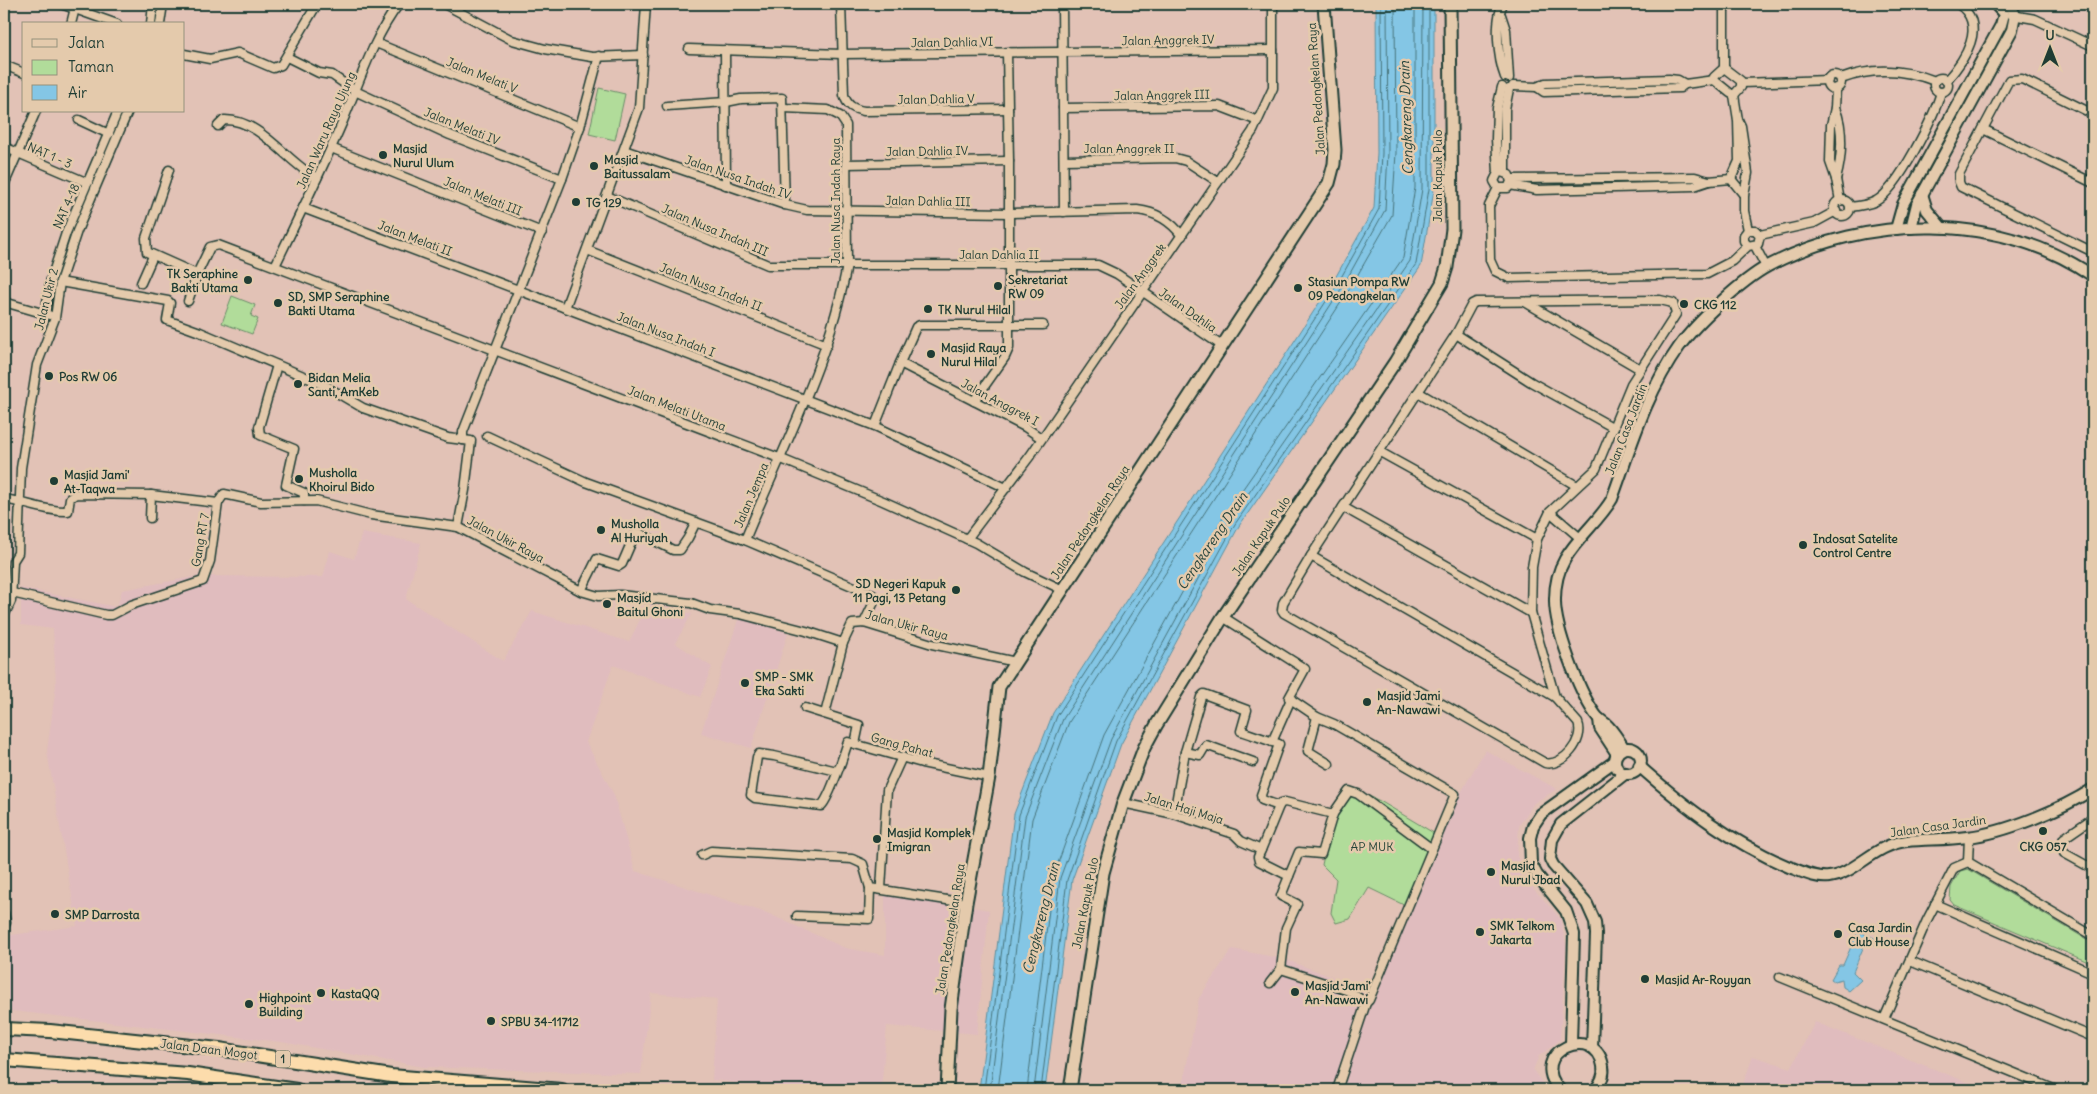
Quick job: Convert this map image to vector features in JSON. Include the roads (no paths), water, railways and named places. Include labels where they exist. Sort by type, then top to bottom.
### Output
[{"type":"highway","name":"Jalan Daan Mogot","points":[[4,1029],[50,1031],[218,1048],[400,1077],[562,1090]]},
{"type":"highway","points":[[4,1060],[188,1074],[297,1090]]},
{"type":"main road","name":"Jalan Pedongkelan Raya","points":[[947,1090],[952,1009],[966,903],[989,777],[998,694],[1002,681],[1329,183],[1334,150],[1324,4]]},
{"type":"main road","name":"Jalan Kapuk Pulo","points":[[1070,1090],[1099,892],[1123,803],[1144,748],[1223,617],[1396,362],[1442,283],[1447,267],[1452,229],[1450,4]]},
{"type":"street","points":[[61,4],[76,7],[112,22]]},
{"type":"street","points":[[151,22],[153,4]]},
{"type":"street","points":[[160,22],[163,4]]},
{"type":"street","points":[[185,54],[210,60],[238,53],[273,68],[281,65],[317,4]]},
{"type":"street","name":"Jalan Waru Raya Ujung","points":[[275,266],[331,148],[376,43],[389,16],[399,4]]},
{"type":"street","points":[[444,4],[512,40],[592,57],[643,55]]},
{"type":"street","points":[[565,308],[639,108],[646,4]]},
{"type":"street","points":[[841,4],[842,54]]},
{"type":"street","points":[[1062,4],[1064,212]]},
{"type":"street","name":"Jalan Anggrek","points":[[967,540],[1041,438],[1253,131],[1273,88],[1273,4]]},
{"type":"street","points":[[1498,188],[1504,189],[1506,178],[1497,124],[1508,87],[1513,81],[1507,77],[1499,52],[1498,30],[1503,4]]},
{"type":"street","points":[[1724,68],[1725,4]]},
{"type":"street","points":[[1850,207],[1869,204],[1884,196],[1919,143],[1931,120],[1941,92],[1947,87],[1946,81],[1965,58],[1972,37],[1970,20],[1967,13],[1958,4]]},
{"type":"street","points":[[1995,4],[2004,14],[2035,18],[2093,46]]},
{"type":"street","points":[[1911,228],[1914,211],[1922,194],[2012,30],[2016,15],[2010,4]]},
{"type":"street","points":[[72,22],[76,7]]},
{"type":"street","points":[[1896,229],[1902,204],[2002,25],[2004,14]]},
{"type":"street","name":"Jalan Melati V","points":[[376,43],[580,128]]},
{"type":"street","name":"Jalan Dahlia VI","points":[[689,49],[842,54],[1063,53]]},
{"type":"street","points":[[725,50],[726,185]]},
{"type":"street","name":"Jalan Anggrek IV","points":[[1063,53],[1273,50]]},
{"type":"street","points":[[974,401],[1005,357],[1009,348],[1007,52]]},
{"type":"street","name":"Jalan Dahlia V","points":[[842,54],[846,100],[853,108],[864,111],[1008,109]]},
{"type":"street","points":[[463,440],[463,432],[494,350],[562,179],[580,128],[599,56]]},
{"type":"street","name":"Jalan Melati IV","points":[[287,57],[319,73],[332,75],[355,91],[450,135],[562,179]]},
{"type":"street","points":[[4,65],[22,72]]},
{"type":"street","points":[[1714,80],[1714,76],[1724,68]]},
{"type":"street","points":[[1724,68],[1740,79],[1742,83]]},
{"type":"street","points":[[1742,83],[1828,80],[1834,75],[1841,79],[1863,73],[1897,71],[1910,72],[1935,81],[1940,78],[1946,81]]},
{"type":"street","points":[[2093,114],[2022,79],[2015,78],[2009,80],[1959,174],[1961,187],[2093,252]]},
{"type":"street","points":[[1508,87],[1537,87],[1545,83],[1669,79],[1678,80],[1686,84],[1714,80],[1734,95],[1738,120],[1740,161],[1730,179]]},
{"type":"street","points":[[1840,201],[1836,179],[1840,161],[1840,125],[1835,108],[1836,88],[1840,85],[1841,79]]},
{"type":"street","points":[[1828,80],[1829,85],[1836,88]]},
{"type":"street","points":[[1935,81],[1934,87],[1941,92]]},
{"type":"street","points":[[1734,95],[1738,92],[1742,83]]},
{"type":"street","name":"Jalan Nusa Indah Raya","points":[[667,106],[726,102],[741,99],[782,98],[784,108],[828,110],[840,116],[846,125],[847,265],[843,287],[827,345],[779,458]]},
{"type":"street","name":"Jalan Anggrek III","points":[[1063,108],[1219,106],[1258,120]]},
{"type":"street","points":[[784,108],[784,205]]},
{"type":"street","points":[[4,185],[36,112]]},
{"type":"street","name":"NAT 4-18","points":[[45,314],[51,279],[66,233],[118,112]]},
{"type":"street","name":"Jalan Ukir 2","points":[[21,501],[21,468],[37,365],[55,318],[60,282],[77,230],[128,112]]},
{"type":"street","points":[[79,120],[109,134]]},
{"type":"street","points":[[218,126],[224,120],[243,124],[273,142],[282,152],[309,174],[317,178]]},
{"type":"street","points":[[1738,120],[1742,126],[1748,173],[1744,195],[1744,211],[1748,230],[1743,238],[1752,246],[1766,267]]},
{"type":"street","points":[[1983,129],[2093,183]]},
{"type":"street","name":"NAT 1 - 3","points":[[4,147],[88,183]]},
{"type":"street","name":"Jalan Melati III","points":[[331,148],[542,232]]},
{"type":"street","name":"Jalan Nusa Indah IV","points":[[624,150],[784,205],[807,210],[847,211]]},
{"type":"street","name":"Jalan Anggrek II","points":[[1064,160],[1175,158],[1186,161],[1218,182]]},
{"type":"street","name":"Jalan Dahlia IV","points":[[846,164],[1009,161]]},
{"type":"street","points":[[169,170],[146,238],[147,252],[194,273],[198,272],[188,301]]},
{"type":"street","points":[[1498,188],[1494,181],[1506,178],[1695,176],[1709,181],[1730,179]]},
{"type":"street","points":[[1730,179],[1744,195]]},
{"type":"street","points":[[1498,188],[1489,206],[1490,260],[1495,271],[1509,278],[1707,274],[1732,261],[1760,241],[1760,235],[1755,230],[1748,230]]},
{"type":"street","points":[[1922,194],[1927,210],[1940,227]]},
{"type":"street","name":"Jalan Nusa Indah III","points":[[607,196],[768,265],[847,265]]},
{"type":"street","points":[[1840,201],[1848,202],[1850,207]]},
{"type":"street","points":[[1836,212],[1835,207],[1840,201]]},
{"type":"street","points":[[1836,212],[1840,215],[1846,214],[1850,207]]},
{"type":"street","name":"Jalan Melati II","points":[[303,208],[519,289]]},
{"type":"street","name":"Jalan Dahlia III","points":[[847,211],[1009,214]]},
{"type":"street","points":[[1009,214],[1148,211],[1166,220],[1182,236]]},
{"type":"street","points":[[1760,235],[1814,223],[1836,212]]},
{"type":"street","name":"Jalan Casa Jardin","points":[[1619,754],[1600,728],[1599,720],[1586,699],[1566,648],[1554,601],[1556,580],[1565,559],[1580,538],[1594,526],[1612,499],[1648,398],[1680,346],[1715,309],[1766,267],[1833,241],[1896,229],[1940,227],[1977,231],[2025,243],[2055,254],[2093,276]]},
{"type":"street","name":"Jalan Melati Utama","points":[[198,272],[210,247],[218,245],[779,458],[884,501],[967,540],[1063,590]]},
{"type":"street","name":"Jalan Nusa Indah II","points":[[586,250],[827,345]]},
{"type":"street","points":[[141,283],[153,256]]},
{"type":"street","name":"Jalan Dahlia II","points":[[847,265],[1098,265],[1117,274],[1142,292]]},
{"type":"street","points":[[60,282],[169,301],[167,320],[200,332],[322,384],[363,408],[448,438],[470,441],[465,490],[458,526]]},
{"type":"street","name":"Jalan Nusa Indah I","points":[[519,289],[804,400]]},
{"type":"street","name":"Jalan Dahlia","points":[[1142,292],[1222,346]]},
{"type":"street","points":[[1310,556],[1556,697],[1578,723],[1580,734],[1563,758],[1555,764],[1550,764],[1288,616],[1282,610],[1283,603],[1310,556],[1456,334],[1472,304],[1476,302],[1660,300],[1673,303],[1676,314],[1631,384],[1596,469],[1550,512],[1536,539],[1532,567],[1531,613],[1556,697]]},
{"type":"street","points":[[4,302],[55,318]]},
{"type":"street","points":[[1524,302],[1640,369]]},
{"type":"street","points":[[875,426],[916,327],[920,325],[1043,326]]},
{"type":"street","points":[[1456,334],[1531,382],[1614,428]]},
{"type":"street","name":"Jalan Anggrek I","points":[[900,363],[1025,427],[1041,438]]},
{"type":"street","points":[[277,365],[259,427],[260,435],[294,449],[286,485],[304,493],[304,501]]},
{"type":"street","points":[[1418,392],[1577,486]]},
{"type":"street","points":[[804,400],[875,426],[1006,488]]},
{"type":"street","points":[[487,436],[586,482],[744,540],[874,595],[875,600],[864,623]]},
{"type":"street","points":[[1380,452],[1536,539]]},
{"type":"street","name":"Jalan Jempa","points":[[744,540],[779,458]]},
{"type":"street","name":"Jalan Ukir Raya","points":[[21,501],[57,512],[68,511],[70,498],[76,494],[151,495],[218,503],[224,494],[261,502],[316,501],[371,514],[458,526],[581,591],[598,596],[620,596],[690,603],[710,610],[740,614],[806,631],[844,643],[852,624],[864,623],[932,644],[1016,662]]},
{"type":"street","points":[[150,518],[151,495]]},
{"type":"street","points":[[4,499],[21,501],[18,553],[13,561],[11,600],[4,616]]},
{"type":"street","name":"Gang RT 7","points":[[12,593],[106,615],[203,581],[210,561],[218,503]]},
{"type":"street","points":[[1343,507],[1531,613]]},
{"type":"street","points":[[1550,512],[1580,538]]},
{"type":"street","points":[[581,591],[597,559],[619,566],[622,564],[635,534],[638,533],[673,550],[680,550],[696,522]]},
{"type":"street","points":[[4,559],[13,561]]},
{"type":"street","points":[[1223,617],[1305,669],[1289,698],[1291,699],[1272,742]]},
{"type":"street","points":[[824,714],[844,643]]},
{"type":"street","points":[[1174,814],[1185,752],[1201,697],[1204,694],[1247,710],[1241,731],[1279,744],[1261,797],[1262,800],[1279,806]]},
{"type":"street","points":[[1291,699],[1318,717],[1334,724],[1454,792],[1454,797],[1369,1000],[1366,1003],[1337,1090]]},
{"type":"street","name":"Gang Pahat","points":[[805,708],[859,725],[855,744],[989,777]]},
{"type":"street","points":[[1318,717],[1308,751],[1329,764]]},
{"type":"street","points":[[837,771],[759,754],[757,756],[751,795],[755,798],[821,806],[827,797],[837,771],[848,742],[855,744]]},
{"type":"street","points":[[1185,752],[1200,755],[1206,745],[1253,762]]},
{"type":"street","points":[[1571,1044],[1574,934],[1566,911],[1537,875],[1531,864],[1530,838],[1532,826],[1542,814],[1619,754],[1636,751],[1640,758],[1639,766],[1634,772],[1626,773],[1561,824],[1552,840],[1550,852],[1553,865],[1580,894],[1595,922],[1592,1048]]},
{"type":"street","points":[[1619,754],[1618,769],[1626,773]]},
{"type":"street","points":[[881,889],[887,790],[902,757]]},
{"type":"street","name":"Jalan Casa Jardin","points":[[1639,766],[1678,801],[1714,827],[1770,859],[1816,876],[1829,878],[1880,848],[1896,842],[1969,837],[1999,830],[2058,809],[2093,789]]},
{"type":"street","points":[[1270,983],[1281,968],[1286,928],[1297,904],[1281,896],[1289,876],[1299,852],[1321,854],[1333,814],[1349,791],[1358,794],[1432,849]]},
{"type":"street","points":[[1289,876],[1258,860],[1281,803],[1284,802],[1333,814]]},
{"type":"street","name":"Jalan Haji Maja","points":[[1123,803],[1174,814],[1234,834],[1241,841],[1261,850]]},
{"type":"street","points":[[2093,818],[2070,832],[2064,838],[2061,846],[2064,853],[2093,869]]},
{"type":"street","points":[[1968,862],[1969,837]]},
{"type":"street","points":[[702,854],[711,851],[852,859],[862,864],[870,888],[869,919],[797,916]]},
{"type":"street","points":[[1884,1019],[1935,904],[1954,868],[1968,862]]},
{"type":"street","points":[[1968,862],[2093,936]]},
{"type":"street","points":[[870,888],[966,903]]},
{"type":"street","points":[[1935,904],[2093,973]]},
{"type":"street","points":[[4,913],[6,923],[4,926]]},
{"type":"street","points":[[1910,961],[2093,1037]]},
{"type":"street","points":[[1281,968],[1349,991],[1366,1003]]},
{"type":"street","points":[[1780,977],[2056,1090]]},
{"type":"street","points":[[1560,1090],[1551,1077],[1552,1063],[1557,1052],[1571,1044],[1585,1045],[1592,1048],[1598,1054],[1604,1069],[1603,1078],[1594,1090]]},
{"type":"water","name":"Cengkareng Drain","points":[[1376,4],[1434,4],[1434,190],[1421,266],[1239,526],[1121,744],[1072,880],[1045,1090],[979,1090],[1014,814],[1053,713],[1334,280],[1374,208],[1377,153]]},
{"type":"water","points":[[1858,931],[1883,942],[1881,947],[1866,941],[1853,972],[1861,980],[1849,991],[1843,987],[1842,979],[1834,981],[1831,979],[1839,965],[1843,965]]},
{"type":"place","name":"Masjid Nurul Ulum","points":[[383,155]]},
{"type":"place","name":"Masjid Baitussalam","points":[[594,166]]},
{"type":"place","name":"TG 129","points":[[576,202]]},
{"type":"place","name":"TK Seraphine Bakti Utama","points":[[248,280]]},
{"type":"place","name":"Sekretariat RW 09","points":[[998,286]]},
{"type":"place","name":"Stasiun Pompa RW 09 Pedongkelan","points":[[1298,288]]},
{"type":"place","name":"SD, SMP Seraphine Bakti Utama","points":[[278,303]]},
{"type":"place","name":"CKG 112","points":[[1684,304]]},
{"type":"place","name":"TK Nurul Hilal","points":[[928,309]]},
{"type":"place","name":"Masjid Raya Nurul Hilal","points":[[931,354]]},
{"type":"place","name":"Pos RW 06","points":[[49,376]]},
{"type":"place","name":"Bidan Melia Santi, AmKeb","points":[[298,384]]},
{"type":"place","name":"Musholla Khoirul Bido","points":[[299,479]]},
{"type":"place","name":"Masjid Jami' At-Taqwa","points":[[54,481]]},
{"type":"place","name":"Musholla Al Huriyah","points":[[601,530]]},
{"type":"place","name":"Indosat Satelite Control Centre","points":[[1803,545]]},
{"type":"place","name":"SD Negeri Kapuk 11 Pagi, 13 Petang","points":[[956,590]]},
{"type":"place","name":"Masjid Baitul Ghoni","points":[[607,604]]},
{"type":"place","name":"SMP - SMK Eka Sakti","points":[[745,683]]},
{"type":"place","name":"Masjid Jami An-Nawawi","points":[[1367,702]]},
{"type":"place","name":"CKG 057","points":[[2043,831]]},
{"type":"place","name":"Masjid Komplek Imigran","points":[[877,839]]},
{"type":"place","name":"Masjid Nurul Jbad","points":[[1491,872]]},
{"type":"place","name":"SMP Darrosta","points":[[55,914]]},
{"type":"place","name":"SMK Telkom Jakarta","points":[[1480,932]]},
{"type":"place","name":"Casa Jardin Club House","points":[[1838,934]]},
{"type":"place","name":"Masjid Ar-Royyan","points":[[1645,979]]},
{"type":"place","name":"Masjid Jami' An-Nawawi","points":[[1295,992]]},
{"type":"place","name":"KastaQQ","points":[[321,993]]},
{"type":"place","name":"Highpoint Building","points":[[249,1004]]},
{"type":"place","name":"SPBU 34-11712","points":[[491,1021]]},
{"type":"park label","name":"AP MUK","points":[[1372,846]]}]
